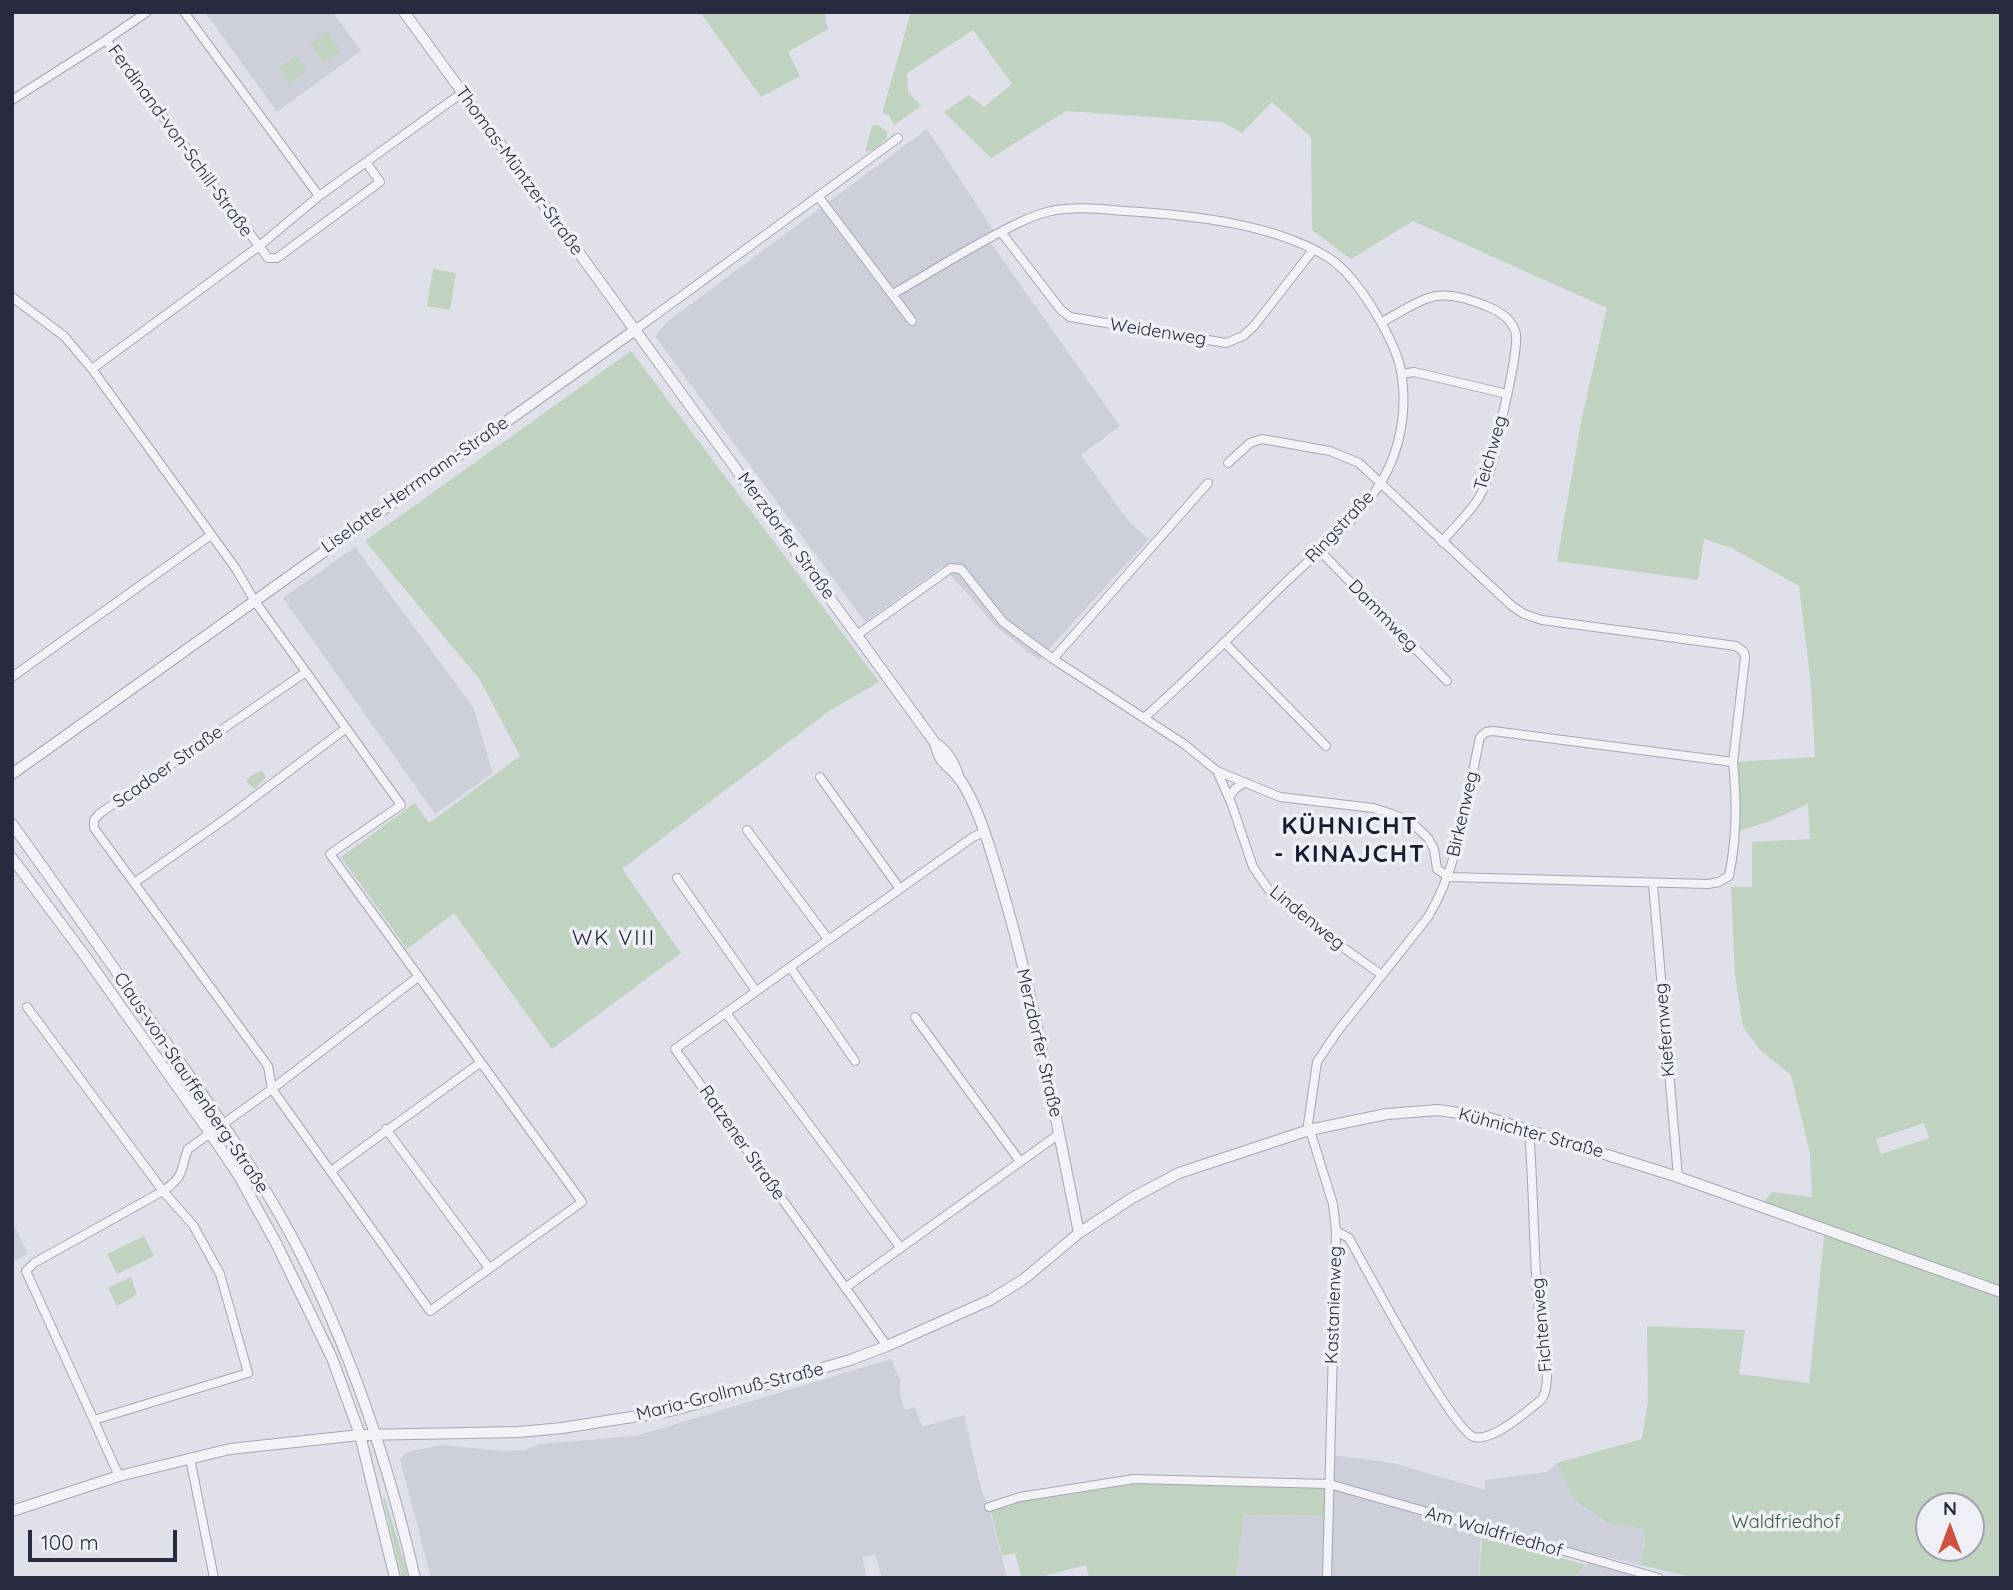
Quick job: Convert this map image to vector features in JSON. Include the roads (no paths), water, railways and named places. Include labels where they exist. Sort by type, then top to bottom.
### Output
[{"type":"street","name":"Ferdinand-von-Schill-Straße","points":[[147,12],[106,40],[268,258],[277,258],[380,182],[366,163]]},
{"type":"street","points":[[184,12],[319,196]]},
{"type":"street","name":"Thomas-Müntzer-Straße","points":[[404,12],[635,330]]},
{"type":"street","points":[[12,100],[106,40]]},
{"type":"street","name":"Ferdinand-von-Schill-Straße","points":[[92,369],[258,247],[319,196],[462,93]]},
{"type":"street","name":"Liselotte-Herrmann-Straße","points":[[12,774],[635,330],[898,138]]},
{"type":"street","points":[[818,196],[912,321]]},
{"type":"street","name":"Ringstraße","points":[[1001,232],[1036,215],[1054,211],[1108,209],[1242,226],[1313,250],[1337,264],[1354,281],[1381,323],[1402,374],[1402,421],[1390,465],[1361,508],[1144,718]]},
{"type":"street","points":[[892,294],[1001,232]]},
{"type":"street","name":"Weidenweg","points":[[1001,232],[1061,310],[1070,317],[1219,342],[1231,342],[1249,331],[1313,250]]},
{"type":"street","name":"Teichweg","points":[[1381,323],[1437,295],[1451,294],[1499,312],[1508,319],[1516,335],[1507,394],[1484,487],[1474,506],[1441,542]]},
{"type":"street","points":[[12,297],[64,336],[92,369],[401,805],[330,855],[582,1202],[489,1268],[386,1129]]},
{"type":"street","name":"Merzdorfer Straße","points":[[635,330],[935,743],[938,755],[947,768],[958,777],[984,832],[1011,919],[1079,1233]]},
{"type":"street","name":"Teichweg","points":[[1402,374],[1413,372],[1507,394]]},
{"type":"street","points":[[1228,463],[1250,443],[1262,439],[1331,450],[1359,463],[1381,481],[1441,542]]},
{"type":"street","points":[[1053,659],[1208,483]]},
{"type":"street","points":[[12,677],[211,535]]},
{"type":"street","name":"Birkenweg","points":[[1441,542],[1524,614],[1542,620],[1741,648],[1745,658],[1733,762],[1736,833],[1729,876],[1708,884],[1449,877],[1480,737],[1486,732],[1733,762]]},
{"type":"street","name":"Dammweg","points":[[1319,550],[1447,681]]},
{"type":"street","name":"Lindenweg","points":[[857,635],[951,568],[957,568],[966,573],[997,616],[1053,659],[1184,744],[1217,771],[1267,793],[1293,800],[1373,808],[1411,822],[1428,838],[1434,849],[1437,869],[1449,877]]},
{"type":"street","points":[[1224,642],[1326,746]]},
{"type":"street","name":"Scadoer Straße","points":[[306,672],[99,814],[94,820],[94,828],[268,1066],[272,1089],[430,1311],[489,1268]]},
{"type":"street","points":[[134,883],[228,817],[345,729]]},
{"type":"street","name":"Lindenweg","points":[[1217,771],[1229,797],[1253,867],[1271,893],[1381,975]]},
{"type":"street","points":[[820,777],[900,889]]},
{"type":"street","points":[[1229,797],[1244,783]]},
{"type":"street","name":"Claus-von-Stauffenberg-Straße","points":[[12,824],[223,1123],[281,1217],[320,1294],[376,1434],[415,1578]]},
{"type":"street","points":[[747,830],[828,939]]},
{"type":"street","name":"Ratzener Straße","points":[[887,1346],[675,1049],[973,837],[984,832]]},
{"type":"street","name":"Claus-von-Stauffenberg-Straße","points":[[12,858],[85,956],[239,1176],[332,1358],[360,1434],[395,1578]]},
{"type":"street","points":[[1309,1130],[1309,1107],[1317,1062],[1428,917],[1449,877]]},
{"type":"street","points":[[677,878],[757,990]]},
{"type":"street","name":"Kiefernweg","points":[[1653,884],[1678,1177]]},
{"type":"street","points":[[790,967],[855,1061]]},
{"type":"street","points":[[119,1476],[26,1271],[34,1263],[177,1181],[182,1174],[188,1149],[272,1089],[418,977]]},
{"type":"street","points":[[27,1007],[163,1191],[193,1225],[220,1274],[248,1373],[94,1420]]},
{"type":"street","points":[[726,1013],[900,1247]]},
{"type":"street","points":[[915,1017],[1019,1160]]},
{"type":"street","points":[[331,1171],[480,1063]]},
{"type":"street","name":"Kühnichter Straße","points":[[887,1346],[990,1300],[1024,1279],[1079,1233],[1132,1198],[1179,1173],[1309,1130],[1387,1114],[1438,1110],[1486,1117],[1678,1177],[2001,1292]]},
{"type":"street","name":"Kastanienweg","points":[[1309,1130],[1333,1204],[1336,1231],[1327,1578]]},
{"type":"street","name":"Fichtenweg","points":[[1336,1231],[1349,1238],[1427,1378],[1460,1424],[1469,1435],[1476,1438],[1496,1433],[1542,1399],[1546,1392],[1529,1130]]},
{"type":"street","points":[[845,1288],[1059,1133]]},
{"type":"street","name":"Maria-Grollmuß-Straße","points":[[12,1511],[119,1476],[230,1449],[360,1434],[519,1432],[637,1416],[737,1394],[887,1346]]},
{"type":"street","points":[[190,1458],[214,1578]]},
{"type":"street","points":[[989,1507],[1020,1497],[1134,1479],[1329,1484]]},
{"type":"street","name":"Am Waldfriedhof","points":[[1329,1484],[1659,1578]]},
{"type":"district","name":"KÜHNICHT - KINAJCHT","points":[[1350,841]]},
{"type":"district","name":"WK VIII","points":[[614,939]]},
{"type":"park label","name":"Waldfriedhof","points":[[1786,1523]]}]
